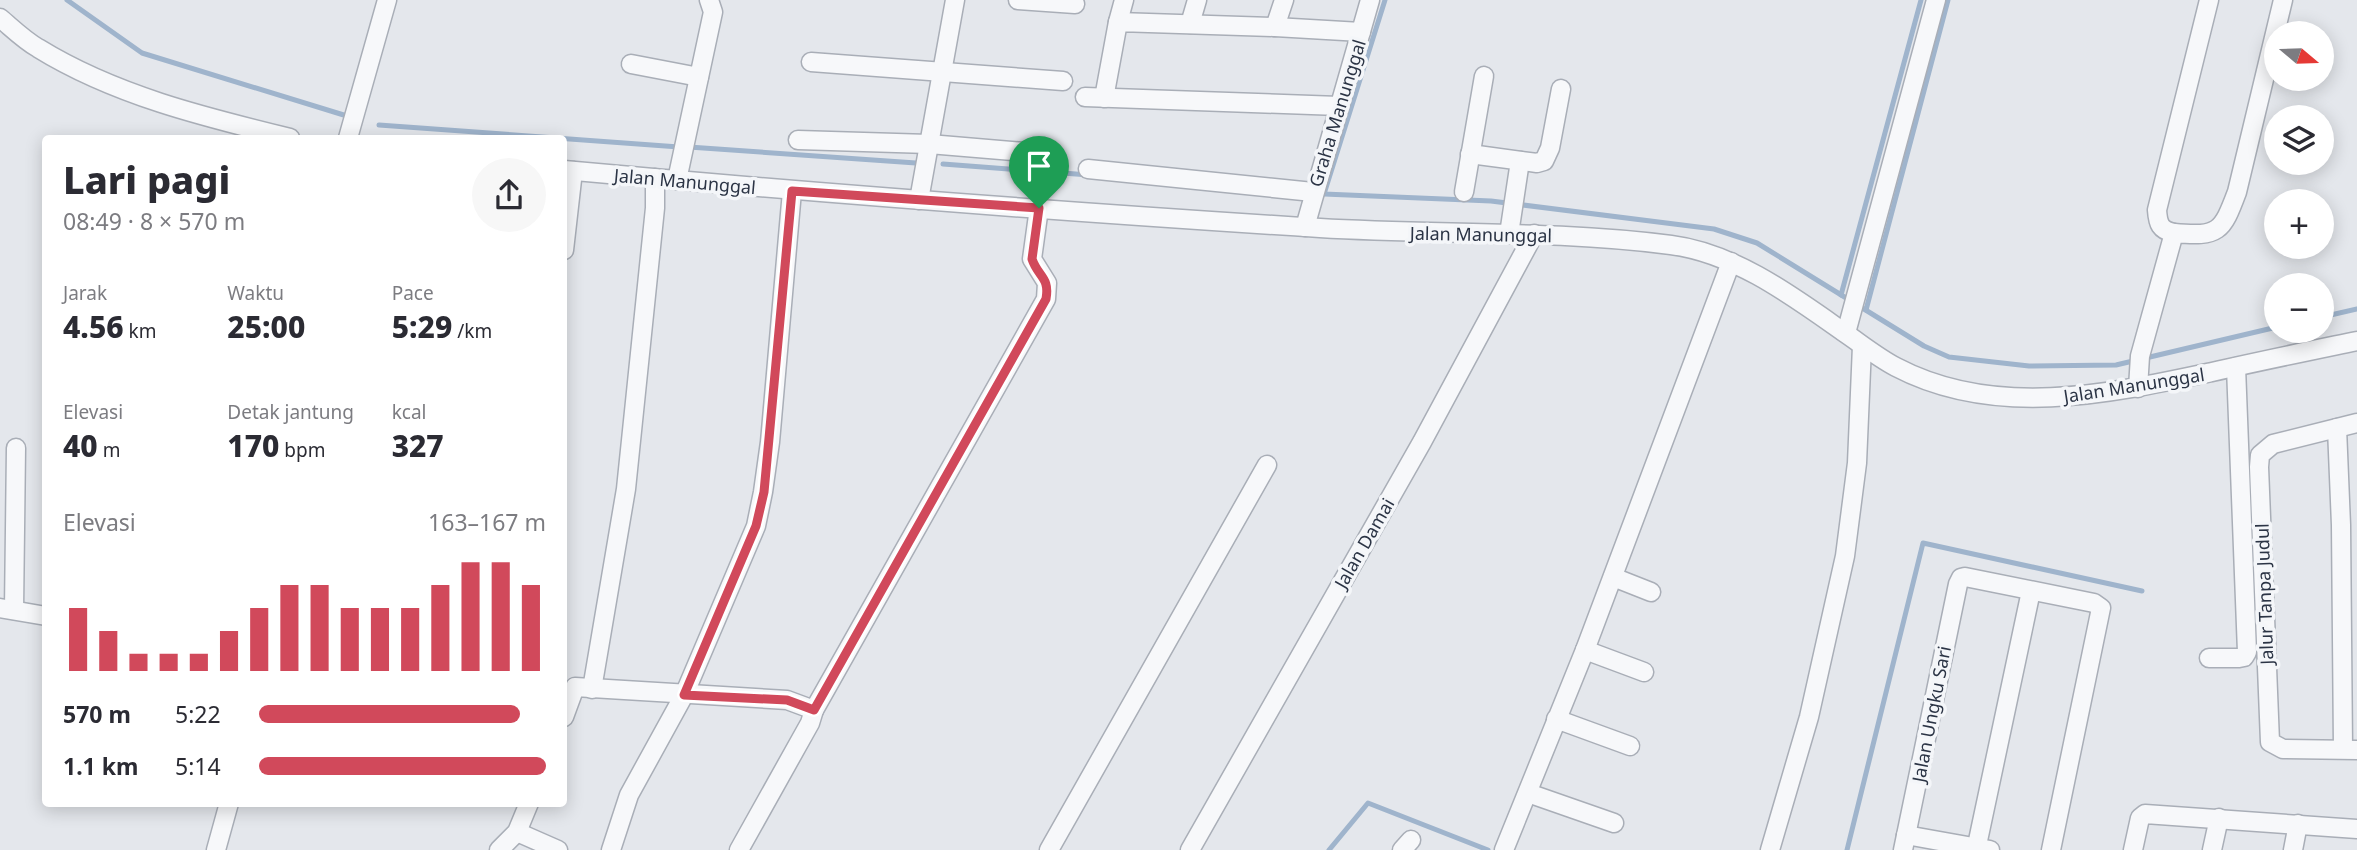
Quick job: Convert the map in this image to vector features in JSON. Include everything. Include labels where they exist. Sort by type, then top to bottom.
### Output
[{"type":"street","points":[[349,135],[387,0]]},
{"type":"street","points":[[677,180],[713,12],[709,0]]},
{"type":"street","points":[[919,200],[955,0]]},
{"type":"street","points":[[1018,0],[1075,4]]},
{"type":"street","points":[[1104,98],[1124,0]]},
{"type":"street","points":[[1190,24],[1197,0]]},
{"type":"street","points":[[1275,27],[1283,0]]},
{"type":"street","name":"Graha Manunggal","points":[[1305,225],[1370,0]]},
{"type":"street","points":[[1847,331],[1937,0]]},
{"type":"street","points":[[2209,0],[2157,210],[2158,224],[2164,231],[2174,233],[2193,235],[2216,231],[2225,222],[2237,192],[2283,0]]},
{"type":"street","points":[[0,18],[36,47],[102,82],[220,121],[278,135]]},
{"type":"street","points":[[1118,23],[1361,32]]},
{"type":"street","points":[[811,62],[1063,80]]},
{"type":"street","points":[[631,64],[699,77]]},
{"type":"street","points":[[1464,192],[1484,76]]},
{"type":"street","points":[[1470,154],[1537,163],[1545,161],[1549,154],[1561,89]]},
{"type":"street","points":[[1085,97],[1339,106]]},
{"type":"street","points":[[799,140],[1048,154]]},
{"type":"street","points":[[1510,231],[1520,161]]},
{"type":"street","points":[[1088,169],[1313,192]]},
{"type":"street","points":[[567,190],[568,170]]},
{"type":"street","name":"Jalan Manunggal","points":[[568,170],[919,200],[1404,233],[1510,231],[1690,248],[1731,262],[1847,331],[1862,346],[1892,365],[1931,384],[1978,394],[2048,399],[2236,367],[2357,341]]},
{"type":"street","points":[[567,710],[577,688],[626,489],[655,208],[655,178]]},
{"type":"street","points":[[611,850],[629,795],[684,695],[756,526],[764,492],[792,191]]},
{"type":"street","points":[[739,850],[810,723],[814,710],[1046,299],[1047,283],[1032,259],[1039,208]]},
{"type":"street","points":[[2138,384],[2140,356],[2174,233]]},
{"type":"street","name":"Jalan Damai","points":[[1190,850],[1422,442],[1534,234]]},
{"type":"street","points":[[1504,850],[1585,650],[1731,262]]},
{"type":"street","points":[[1770,850],[1808,717],[1845,556],[1857,463],[1862,346]]},
{"type":"street","points":[[2209,658],[2244,657],[2247,652],[2236,367]]},
{"type":"street","name":"Jalur Tanpa Judul","points":[[2337,428],[2350,749],[2283,749],[2270,742],[2260,455],[2273,444],[2337,428],[2357,423]]},
{"type":"street","points":[[16,447],[7,609],[42,615]]},
{"type":"street","points":[[1049,850],[1267,465]]},
{"type":"street","points":[[1613,577],[1651,592]]},
{"type":"street","name":"Jalan Ungku Sari","points":[[1904,843],[1961,578],[2032,591]]},
{"type":"street","points":[[1904,843],[1981,849],[2032,591],[2094,603],[2102,612],[2051,850]]},
{"type":"street","points":[[1585,650],[1644,673]]},
{"type":"street","points":[[577,688],[787,700],[814,710]]},
{"type":"street","points":[[1556,719],[1630,746]]},
{"type":"street","points":[[1528,793],[1614,823]]},
{"type":"street","points":[[216,850],[228,807]]},
{"type":"street","points":[[499,850],[517,832],[527,807]]},
{"type":"street","points":[[2133,850],[2136,830],[2143,814],[2357,829]]},
{"type":"street","points":[[2213,850],[2220,818]]},
{"type":"street","points":[[2293,850],[2298,824]]},
{"type":"street","points":[[517,832],[558,850]]},
{"type":"waterway","points":[[67,0],[142,53],[347,116]]},
{"type":"waterway","points":[[1385,0],[1324,194],[1491,201],[1714,229],[1757,243],[1924,346],[1949,357],[2029,366],[2116,365],[2264,330]]},
{"type":"waterway","points":[[1841,295],[1921,0]]},
{"type":"waterway","points":[[1866,310],[1948,0]]},
{"type":"waterway","points":[[379,125],[515,135]]},
{"type":"waterway","points":[[567,139],[679,147]]},
{"type":"waterway","points":[[689,147],[916,163]]},
{"type":"waterway","points":[[943,164],[1089,175]]},
{"type":"waterway","points":[[2334,314],[2357,309]]},
{"type":"waterway","points":[[1847,850],[1923,543],[2142,591]]},
{"type":"waterway","points":[[1329,850],[1368,803],[1488,850]]},
{"type":"route","points":[[792,191],[1039,208],[1032,259],[1047,283],[1046,299],[814,710],[787,700],[684,695],[756,526],[764,492],[792,191]]}]
